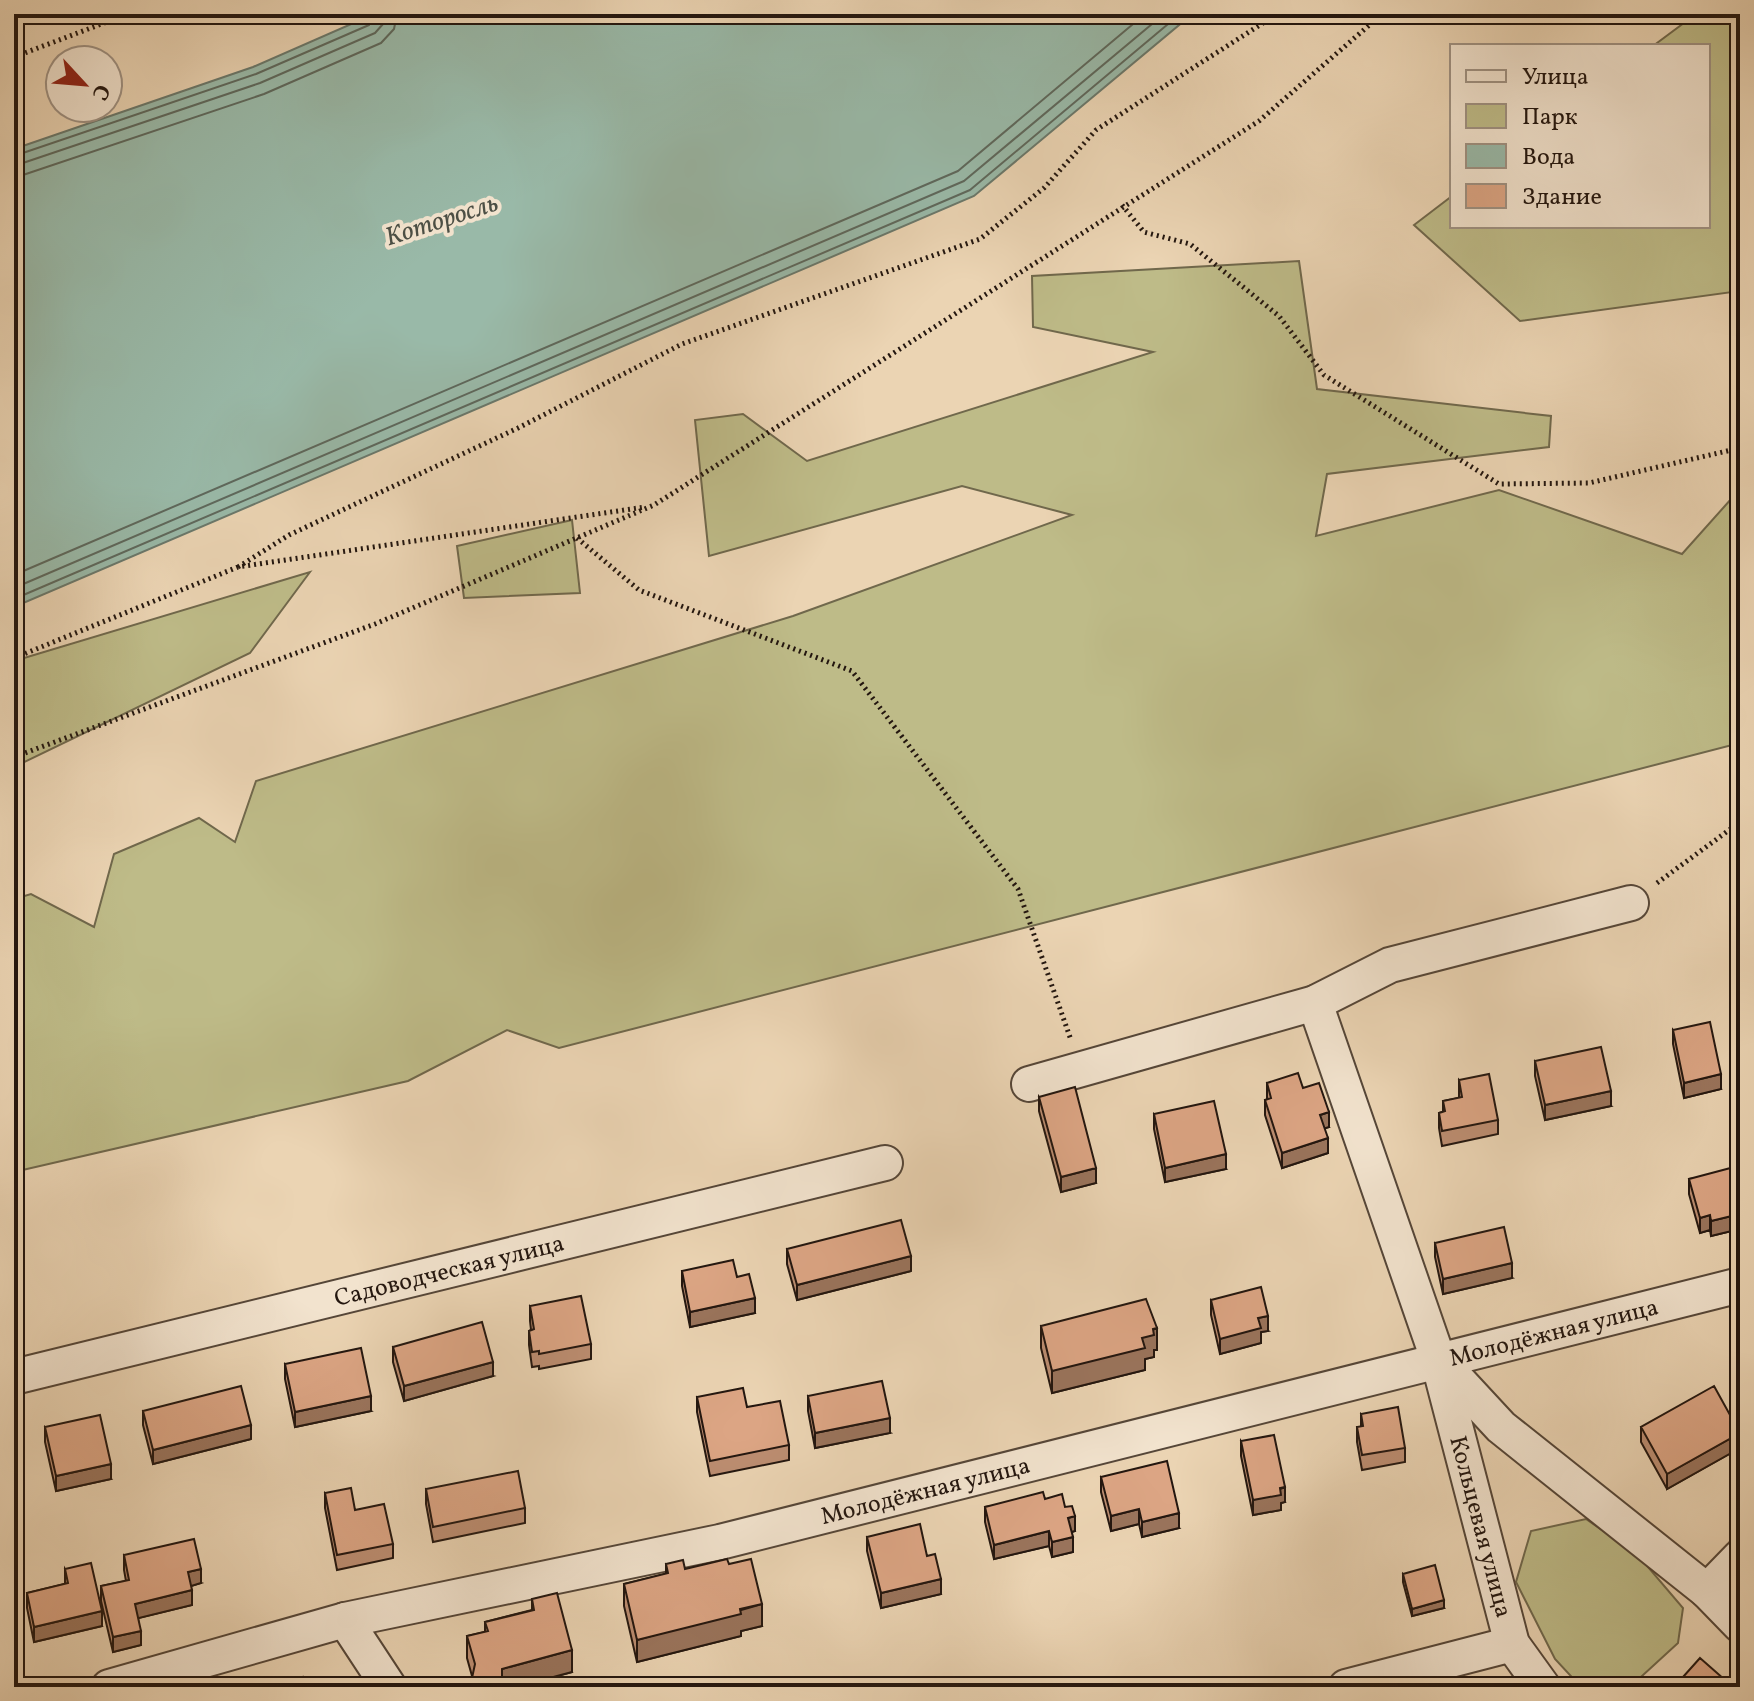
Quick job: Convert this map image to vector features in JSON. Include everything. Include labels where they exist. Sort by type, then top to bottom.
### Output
[{"type":"street","points":[[1029,1084],[1315,1003],[1390,965],[1631,903]]},
{"type":"street","name":"Кольцевая улица","points":[[1315,1003],[1438,1359],[1512,1644],[1543,1687]]},
{"type":"street","name":"Садоводческая улица","points":[[14,1377],[885,1163]]},
{"type":"street","name":"Молодёжная улица","points":[[109,1687],[345,1620],[720,1542],[1740,1285]]},
{"type":"street","points":[[1438,1359],[1501,1427],[1707,1591],[1740,1625]]},
{"type":"street","points":[[1707,1591],[1740,1557]]},
{"type":"street","points":[[345,1620],[389,1687]]},
{"type":"street","points":[[1346,1687],[1512,1644]]},
{"type":"path","points":[[14,57],[128,14]]},
{"type":"path","points":[[14,658],[238,567],[289,535],[518,428],[682,344],[980,239],[1044,188],[1096,130],[1277,14]]},
{"type":"path","points":[[14,757],[375,624],[654,505],[867,373],[1122,205],[1259,121],[1382,14]]},
{"type":"path","points":[[1122,205],[1144,232],[1190,244],[1279,316],[1324,375],[1499,484],[1589,483],[1740,448]]},
{"type":"path","points":[[238,567],[654,505]]},
{"type":"path","points":[[577,538],[639,590],[852,671],[1018,889],[1082,1069]]},
{"type":"path","points":[[1631,903],[1740,822]]},
{"type":"green space","points":[[1696,14],[1711,14],[1740,24],[1740,291],[1520,321],[1414,225],[1450,198],[1450,228],[1710,228],[1710,44],[1656,44]]},
{"type":"green space","points":[[1299,261],[1317,389],[1551,416],[1549,447],[1327,474],[1316,536],[1499,490],[1682,554],[1732,498],[1740,496],[1740,743],[559,1048],[507,1030],[408,1081],[14,1172],[14,899],[31,894],[94,927],[114,854],[199,818],[235,842],[256,781],[793,616],[1072,515],[962,486],[709,556],[695,420],[743,414],[807,461],[1153,352],[1033,327],[1032,276]]},
{"type":"green space","points":[[572,520],[580,593],[464,598],[457,546]]},
{"type":"green space","points":[[310,572],[250,653],[14,767],[14,661]]},
{"type":"green space","points":[[1586,1519],[1637,1554],[1683,1608],[1678,1643],[1630,1687],[1581,1687],[1555,1659],[1516,1582],[1531,1531]]},
{"type":"water","name":"Которосль","points":[[374,14],[1208,14],[1184,21],[974,196],[14,607],[14,149],[87,124],[124,124],[124,111],[253,67]]},
{"type":"building","points":[[1710,1022],[1721,1074],[1684,1083],[1673,1030]]},
{"type":"building","points":[[1601,1047],[1611,1091],[1545,1105],[1535,1061]]},
{"type":"building","points":[[1298,1073],[1303,1088],[1319,1083],[1329,1112],[1320,1115],[1328,1138],[1282,1153],[1265,1100],[1271,1098],[1267,1083]]},
{"type":"building","points":[[1489,1074],[1498,1120],[1442,1131],[1439,1113],[1445,1111],[1443,1101],[1462,1097],[1459,1080]]},
{"type":"building","points":[[1075,1087],[1096,1168],[1061,1177],[1039,1097]]},
{"type":"building","points":[[1214,1101],[1226,1154],[1165,1168],[1154,1114]]},
{"type":"building","points":[[1738,1166],[1740,1214],[1711,1221],[1710,1215],[1700,1218],[1689,1179]]},
{"type":"building","points":[[901,1220],[911,1256],[797,1285],[787,1249]]},
{"type":"building","points":[[1504,1227],[1512,1263],[1443,1279],[1435,1243]]},
{"type":"building","points":[[733,1260],[737,1277],[749,1274],[755,1298],[690,1312],[682,1271]]},
{"type":"building","points":[[1261,1287],[1268,1316],[1258,1318],[1261,1328],[1220,1339],[1211,1300]]},
{"type":"building","points":[[581,1296],[591,1344],[539,1354],[539,1351],[532,1352],[529,1331],[534,1329],[530,1306]]},
{"type":"building","points":[[1146,1299],[1157,1328],[1153,1329],[1154,1335],[1142,1338],[1145,1348],[1052,1371],[1041,1326]]},
{"type":"building","points":[[482,1322],[493,1362],[404,1386],[393,1347]]},
{"type":"building","points":[[361,1348],[371,1396],[295,1412],[285,1364]]},
{"type":"building","points":[[882,1381],[890,1418],[815,1433],[808,1396]]},
{"type":"building","points":[[241,1386],[251,1425],[153,1450],[143,1411]]},
{"type":"building","points":[[1714,1386],[1740,1433],[1667,1474],[1641,1427]]},
{"type":"building","points":[[743,1388],[747,1407],[780,1401],[789,1445],[710,1461],[697,1397]]},
{"type":"building","points":[[1398,1407],[1405,1448],[1362,1455],[1357,1427],[1363,1426],[1361,1414]]},
{"type":"building","points":[[100,1415],[111,1464],[56,1476],[45,1427]]},
{"type":"building","points":[[1274,1435],[1285,1487],[1280,1488],[1281,1495],[1253,1500],[1241,1441]]},
{"type":"building","points":[[14,1448],[23,1490],[14,1492]]},
{"type":"building","points":[[1167,1461],[1179,1513],[1142,1522],[1139,1509],[1111,1516],[1101,1477]]},
{"type":"building","points":[[518,1471],[525,1508],[433,1527],[426,1489]]},
{"type":"building","points":[[351,1488],[355,1510],[384,1504],[393,1544],[337,1555],[325,1493]]},
{"type":"building","points":[[1043,1492],[1045,1499],[1062,1494],[1065,1507],[1072,1506],[1075,1516],[1068,1518],[1073,1537],[1052,1542],[1049,1531],[994,1545],[985,1507]]},
{"type":"building","points":[[920,1524],[927,1556],[935,1554],[941,1579],[881,1593],[867,1537]]},
{"type":"building","points":[[194,1539],[201,1569],[188,1572],[192,1590],[135,1604],[141,1631],[113,1637],[101,1586],[129,1580],[124,1555]]},
{"type":"building","points":[[727,1559],[729,1564],[751,1559],[762,1604],[740,1609],[741,1614],[637,1640],[624,1584],[668,1573],[666,1564],[683,1560],[685,1569]]},
{"type":"building","points":[[91,1563],[102,1611],[34,1627],[27,1593],[68,1583],[65,1569]]},
{"type":"building","points":[[1435,1565],[1444,1600],[1412,1609],[1403,1574]]},
{"type":"building","points":[[557,1593],[572,1650],[502,1669],[502,1680],[493,1687],[480,1687],[472,1678],[475,1664],[467,1636],[488,1631],[485,1622],[534,1610],[532,1599]]},
{"type":"building","points":[[1700,1658],[1733,1687],[1674,1687]]},
{"type":"building","points":[[303,1677],[309,1687],[287,1687]]}]
